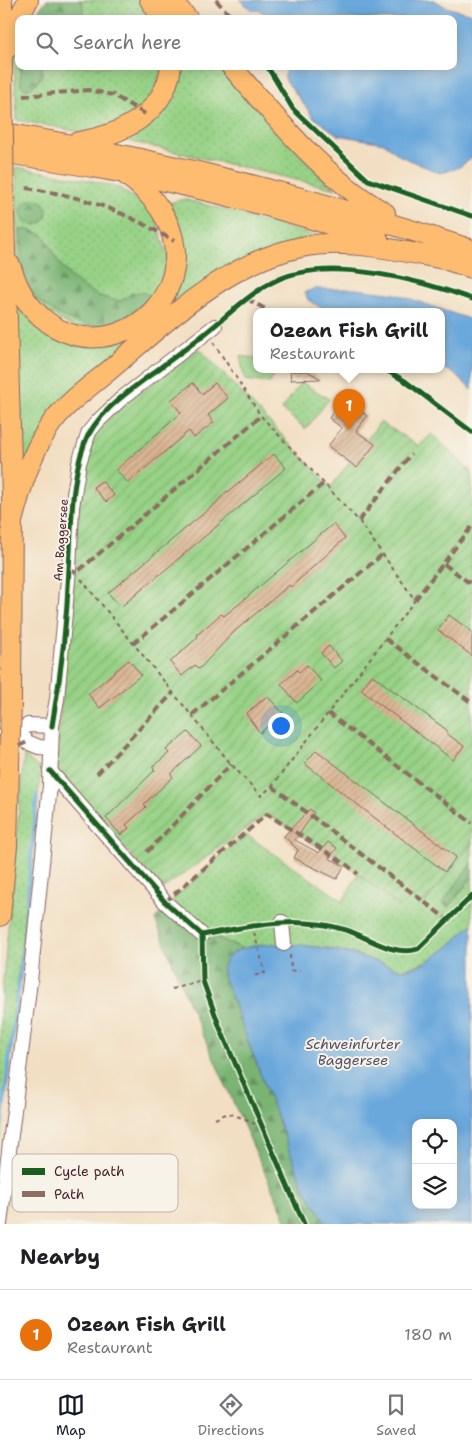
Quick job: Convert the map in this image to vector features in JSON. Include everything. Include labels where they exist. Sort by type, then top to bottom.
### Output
[{"type":"highway","points":[[0,916],[6,846],[9,766],[11,525],[4,214],[2,0]]},
{"type":"highway","points":[[20,15],[28,0]]},
{"type":"highway","points":[[150,0],[160,15]]},
{"type":"highway","points":[[171,0],[184,15]]},
{"type":"highway","points":[[2,65],[15,25]]},
{"type":"highway","points":[[69,144],[115,134],[147,116],[164,90],[170,70]]},
{"type":"highway","points":[[234,70],[330,174],[362,200],[415,231]]},
{"type":"highway","points":[[0,132],[69,144],[213,174],[335,206],[472,250]]},
{"type":"highway","points":[[0,152],[122,172],[260,204],[472,268]]},
{"type":"highway","points":[[5,254],[26,300],[46,321],[72,334],[92,337],[128,331],[136,326],[150,315],[168,291],[175,257],[173,234],[165,216],[154,199],[122,172]]},
{"type":"highway","points":[[11,525],[28,467],[50,425],[66,407],[159,328],[206,290],[236,271],[262,258],[301,247],[331,244],[388,249],[443,259]]},
{"type":"street","name":"Am Baggersee","points":[[0,1224],[30,981],[50,771],[52,726],[57,699],[70,569],[72,507],[83,446],[94,426],[121,399],[211,329]]},
{"type":"street","points":[[0,728],[18,731],[28,725],[52,726]]},
{"type":"street","points":[[18,731],[27,742],[39,747],[50,748]]},
{"type":"street","points":[[50,771],[164,902],[202,935]]},
{"type":"street","points":[[282,922],[287,949]]},
{"type":"path","points":[[76,573],[231,764],[261,796],[272,786],[415,600],[359,521],[261,416],[211,329]]},
{"type":"path","points":[[252,925],[265,974],[253,976]]},
{"type":"path","points":[[287,949],[291,971],[300,971]]},
{"type":"path","points":[[172,990],[203,981]]},
{"type":"path","points":[[215,1119],[228,1113],[248,1120],[264,1130]]},
{"type":"green space","points":[[47,0],[81,0],[84,9],[82,15],[34,15]]},
{"type":"green space","points":[[81,0],[141,0],[152,15],[82,15],[84,9]]},
{"type":"green space","points":[[15,52],[15,70],[20,70],[21,86],[42,78],[42,70],[162,70],[153,94],[129,120],[86,133],[17,120],[14,57]]},
{"type":"green space","points":[[19,70],[42,70],[40,78],[36,84],[25,89],[21,86]]},
{"type":"green space","points":[[174,70],[225,70],[317,172],[336,189],[124,140]]},
{"type":"green space","points":[[16,167],[93,181],[119,188],[153,211],[169,260],[152,304],[114,327],[76,329],[36,305],[27,283],[32,294],[121,301],[94,294],[73,279],[57,259],[43,235],[20,230],[25,277],[18,260]]},
{"type":"green space","points":[[34,199],[44,202],[47,212],[44,222],[34,225],[24,222],[21,212],[24,202]]},
{"type":"green space","points":[[183,199],[246,215],[245,217],[265,223],[266,220],[319,237],[292,242],[105,362],[17,475],[14,306],[17,304],[41,327],[71,341],[174,295],[167,204]]},
{"type":"green space","points":[[20,230],[40,233],[48,242],[60,264],[74,280],[91,292],[121,301],[134,293],[141,292],[150,295],[129,317],[117,322],[90,325],[63,317],[40,302],[28,286],[22,263]]},
{"type":"green space","points":[[199,348],[331,487],[380,422],[419,446],[432,434],[472,473],[472,843],[423,905],[411,896],[400,907],[347,865],[267,814],[162,889],[55,772],[82,469],[93,436],[123,404]]},
{"type":"green space","points":[[240,356],[253,358],[253,373],[275,373],[270,383],[245,380]]},
{"type":"green space","points":[[301,382],[329,399],[306,429],[282,410]]},
{"type":"green space","points":[[24,755],[41,770],[0,1136],[0,1014]]},
{"type":"green space","points":[[245,834],[343,901],[358,874],[400,907],[411,896],[423,905],[472,843],[472,863],[442,903],[449,907],[472,877],[472,924],[448,947],[428,961],[402,970],[354,954],[327,948],[284,944],[261,945],[244,949],[198,929],[172,900]]},
{"type":"green space","points":[[472,863],[472,877],[449,907],[442,903]]},
{"type":"green space","points":[[168,905],[197,938],[216,937],[244,949],[228,959],[223,976],[304,1188],[327,1224],[288,1224],[186,997],[155,919]]},
{"type":"water","points":[[240,0],[434,0],[446,7],[472,14],[472,158],[458,168],[440,173],[400,156],[384,143],[338,135],[314,118],[285,79],[285,70],[457,70],[457,15],[263,15],[261,10],[252,10]]},
{"type":"water","points":[[314,289],[356,289],[396,294],[437,308],[322,308],[308,300],[305,292]]},
{"type":"water","points":[[445,311],[472,320],[472,390],[455,374],[445,369]]},
{"type":"water","name":"Schweinfurter Baggersee","points":[[472,924],[472,1224],[327,1224],[304,1188],[225,981],[224,964],[232,954],[246,948],[284,944],[325,948],[366,958],[402,970],[422,964],[448,946]]},
{"type":"building","points":[[290,373],[310,373],[321,379],[291,380]]},
{"type":"building","points":[[193,383],[202,394],[215,383],[228,398],[208,415],[214,422],[194,438],[189,431],[128,483],[116,470],[181,413],[171,400]]},
{"type":"building","points":[[343,398],[367,416],[356,431],[375,444],[357,468],[328,446],[342,428],[329,418]]},
{"type":"building","points":[[274,454],[286,468],[121,607],[108,593],[216,503],[227,491]]},
{"type":"building","points":[[102,481],[114,495],[106,502],[93,487]]},
{"type":"building","points":[[333,524],[345,538],[291,587],[289,585],[234,632],[199,669],[195,665],[182,676],[170,662],[221,614],[224,616],[239,604]]},
{"type":"building","points":[[449,615],[472,632],[472,656],[438,630]]},
{"type":"building","points":[[329,646],[342,661],[334,668],[321,653]]},
{"type":"building","points":[[129,660],[141,675],[100,708],[88,694]]},
{"type":"building","points":[[307,665],[321,681],[297,703],[281,684],[297,670],[299,672]]},
{"type":"building","points":[[372,675],[448,731],[446,733],[464,746],[453,760],[361,690]]},
{"type":"building","points":[[267,696],[283,713],[260,733],[246,714]]},
{"type":"building","points":[[188,732],[201,746],[171,774],[173,777],[144,804],[146,807],[126,825],[129,828],[121,835],[106,818],[155,770],[152,767],[169,753],[166,750]]},
{"type":"building","points":[[316,750],[456,857],[445,872],[305,764]]},
{"type":"building","points":[[310,809],[314,813],[295,840],[319,853],[328,842],[337,848],[329,858],[344,866],[337,879],[294,858],[298,850],[284,836]]},
{"type":"waterway","points":[[0,1135],[23,952],[37,795]]},
{"type":"marked path","points":[[216,0],[229,15]]},
{"type":"marked path","points":[[23,96],[89,90],[113,95],[147,115]]},
{"type":"marked path","points":[[26,188],[67,196],[103,206],[137,221],[174,241]]},
{"type":"marked path","points":[[247,299],[264,308]]},
{"type":"marked path","points":[[69,569],[76,573],[261,416]]},
{"type":"marked path","points":[[359,521],[411,454]]},
{"type":"marked path","points":[[133,644],[324,483]]},
{"type":"marked path","points":[[415,600],[472,526]]},
{"type":"marked path","points":[[192,715],[384,553]]},
{"type":"marked path","points":[[444,564],[472,585]]},
{"type":"marked path","points":[[386,639],[472,703]]},
{"type":"marked path","points":[[97,774],[173,693]]},
{"type":"marked path","points":[[328,713],[472,823]]},
{"type":"marked path","points":[[19,746],[27,742]]},
{"type":"marked path","points":[[147,852],[231,764]]},
{"type":"marked path","points":[[272,786],[448,920]]},
{"type":"marked path","points":[[165,902],[267,814],[358,874]]},
{"type":"cycle path","points":[[269,70],[293,109],[368,180],[472,216]]},
{"type":"cycle path","points":[[52,726],[65,628],[72,506],[76,475],[79,460],[90,432],[108,410],[130,390],[201,337],[251,295],[268,284],[298,273],[322,270],[375,273],[402,278],[472,299]]},
{"type":"cycle path","points":[[391,373],[405,381],[472,432]]},
{"type":"cycle path","points":[[50,771],[165,902],[202,935]]},
{"type":"cycle path","points":[[304,1224],[220,1028],[203,981],[202,935],[238,928],[309,923],[346,930],[381,945],[409,951],[418,949],[472,896]]},
{"type":"place","name":"Ozean Fish Grill","points":[[349,430]]}]
